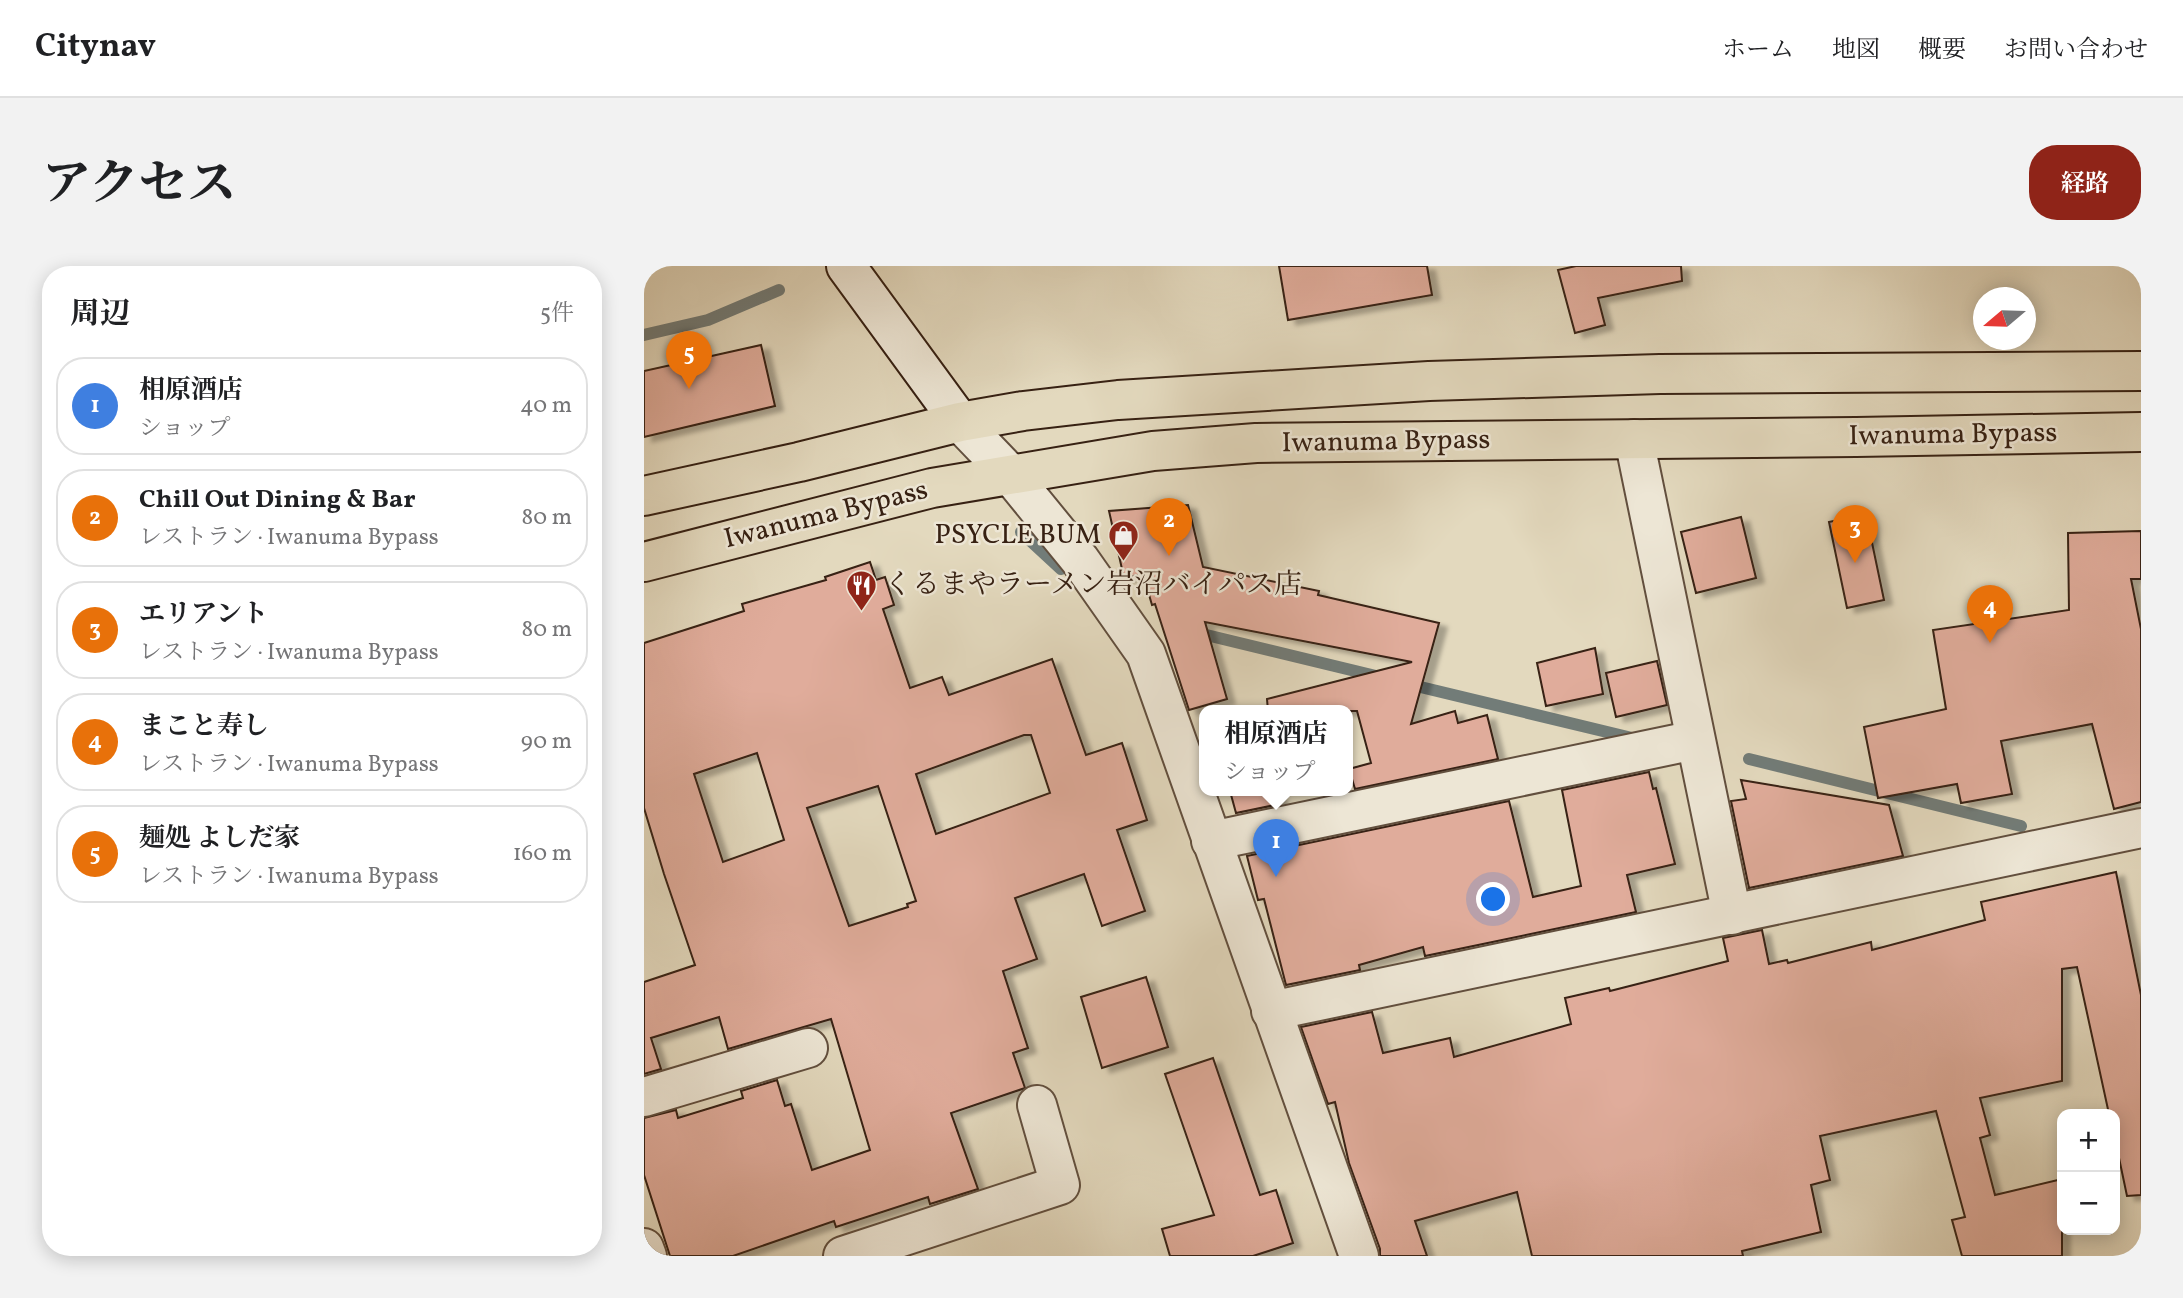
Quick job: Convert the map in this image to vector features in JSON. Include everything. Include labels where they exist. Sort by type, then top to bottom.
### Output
[{"type":"highway","name":"Iwanuma Bypass","points":[[644,496],[799,462],[960,422],[1037,409],[1118,400],[1429,381],[1660,374],[2141,371]]},
{"type":"highway","name":"Iwanuma Bypass","points":[[644,562],[932,488],[1153,451],[1256,443],[2141,432]]},
{"type":"street","points":[[846,266],[960,422],[1009,473],[1080,561],[1146,654],[1359,1256]]},
{"type":"street","points":[[1634,439],[1732,915]]},
{"type":"street","points":[[1211,841],[1695,740]]},
{"type":"street","points":[[1271,1011],[2141,828]]},
{"type":"street","points":[[644,1097],[808,1048]]},
{"type":"street","points":[[843,1256],[1060,1185],[1037,1105]]},
{"type":"street","points":[[644,1248],[647,1256]]},
{"type":"building","points":[[1279,266],[1427,266],[1432,295],[1288,320]]},
{"type":"building","points":[[1576,266],[1681,266],[1682,281],[1598,298],[1605,325],[1575,333],[1558,270]]},
{"type":"building","points":[[761,345],[775,406],[644,437],[644,371]]},
{"type":"building","points":[[1188,505],[1203,567],[1319,591],[1318,595],[1439,623],[1411,724],[1455,711],[1458,723],[1487,715],[1498,759],[1355,789],[1353,768],[1371,763],[1353,705],[1268,705],[1267,699],[1412,662],[1205,622],[1227,699],[1189,710],[1143,574],[1124,578],[1109,511]]},
{"type":"building","points":[[1866,514],[1884,600],[1847,608],[1829,522]]},
{"type":"building","points":[[1741,517],[1756,578],[1696,593],[1681,532]]},
{"type":"building","points":[[2141,531],[2141,579],[2131,579],[2141,629],[2141,802],[2114,809],[2092,724],[2001,741],[2012,794],[1961,803],[1957,784],[1878,798],[1864,727],[1946,709],[1933,630],[2069,610],[2068,533]]},
{"type":"building","points":[[870,562],[876,580],[885,577],[894,605],[883,609],[910,688],[942,677],[949,695],[1052,659],[1086,755],[1122,743],[1147,820],[1117,830],[1145,911],[1102,926],[1084,874],[1015,898],[1037,959],[1003,971],[1028,1048],[1013,1053],[1025,1088],[951,1113],[978,1189],[930,1204],[928,1197],[836,1227],[834,1221],[733,1256],[670,1256],[644,1175],[644,1118],[676,1110],[678,1118],[743,1098],[741,1091],[777,1080],[785,1106],[791,1104],[812,1170],[870,1150],[831,1019],[728,1049],[719,1017],[651,1038],[661,1069],[644,1074],[644,982],[695,965],[644,808],[644,643],[744,611],[742,604],[826,580],[825,577]],"holes":[[[1024,735],[1031,735],[1050,793],[936,834],[916,774]],[[757,753],[784,840],[723,862],[694,774]],[[878,786],[916,901],[907,904],[908,907],[849,926],[807,808]]]},
{"type":"building","points":[[1595,648],[1603,694],[1546,706],[1537,663]]},
{"type":"building","points":[[1657,661],[1667,705],[1616,717],[1606,673]]},
{"type":"building","points":[[1649,772],[1653,789],[1656,788],[1675,864],[1627,875],[1636,912],[1425,956],[1423,947],[1359,965],[1360,970],[1286,985],[1264,899],[1258,900],[1247,856],[1509,801],[1533,897],[1581,886],[1562,790]]},
{"type":"building","points":[[1741,780],[1889,805],[1903,856],[1749,888],[1731,801],[1746,799]]},
{"type":"building","points":[[1231,796],[1278,796],[1280,804],[1236,813]]},
{"type":"building","points":[[2116,872],[2141,995],[2141,1195],[2127,1196],[2120,1163],[2120,1109],[2108,1109],[2077,967],[2062,969],[2062,1081],[1980,1098],[1990,1135],[1980,1138],[1995,1195],[2057,1180],[2057,1235],[2062,1235],[2062,1256],[1962,1256],[1952,1220],[1965,1217],[1936,1111],[1820,1136],[1830,1180],[1811,1185],[1821,1232],[1742,1251],[1743,1256],[1532,1256],[1517,1192],[1415,1221],[1427,1256],[1380,1256],[1380,1249],[1349,1163],[1335,1102],[1328,1104],[1301,1027],[1372,1012],[1383,1053],[1450,1038],[1454,1057],[1571,1024],[1565,998],[1609,988],[1610,991],[1728,961],[1723,938],[1762,930],[1769,964],[1787,960],[1788,963],[1871,942],[1872,950],[1985,920],[1981,902]]},
{"type":"building","points":[[1146,977],[1168,1047],[1102,1068],[1081,997]]},
{"type":"building","points":[[1213,1058],[1260,1195],[1276,1190],[1293,1243],[1253,1256],[1170,1256],[1162,1229],[1214,1215],[1165,1074]]},
{"type":"waterway","points":[[644,335],[708,320],[779,290]]},
{"type":"waterway","points":[[1021,532],[1061,569]]},
{"type":"waterway","points":[[1194,632],[1380,677]]},
{"type":"waterway","points":[[1408,684],[1632,738]]},
{"type":"waterway","points":[[1749,759],[2021,826]]},
{"type":"place","name":"麺処 よしだ家","points":[[689,389]]},
{"type":"place","name":"Chill Out Dining & Bar","points":[[1169,556]]},
{"type":"place","name":"PSYCLE BUM","points":[[1124,562]]},
{"type":"place","name":"エリアント","points":[[1855,563]]},
{"type":"place","name":"くるまやラーメン岩沼バイパス店","points":[[861,612]]},
{"type":"place","name":"まこと寿し","points":[[1990,643]]},
{"type":"place","name":"相原酒店","points":[[1276,877]]}]
